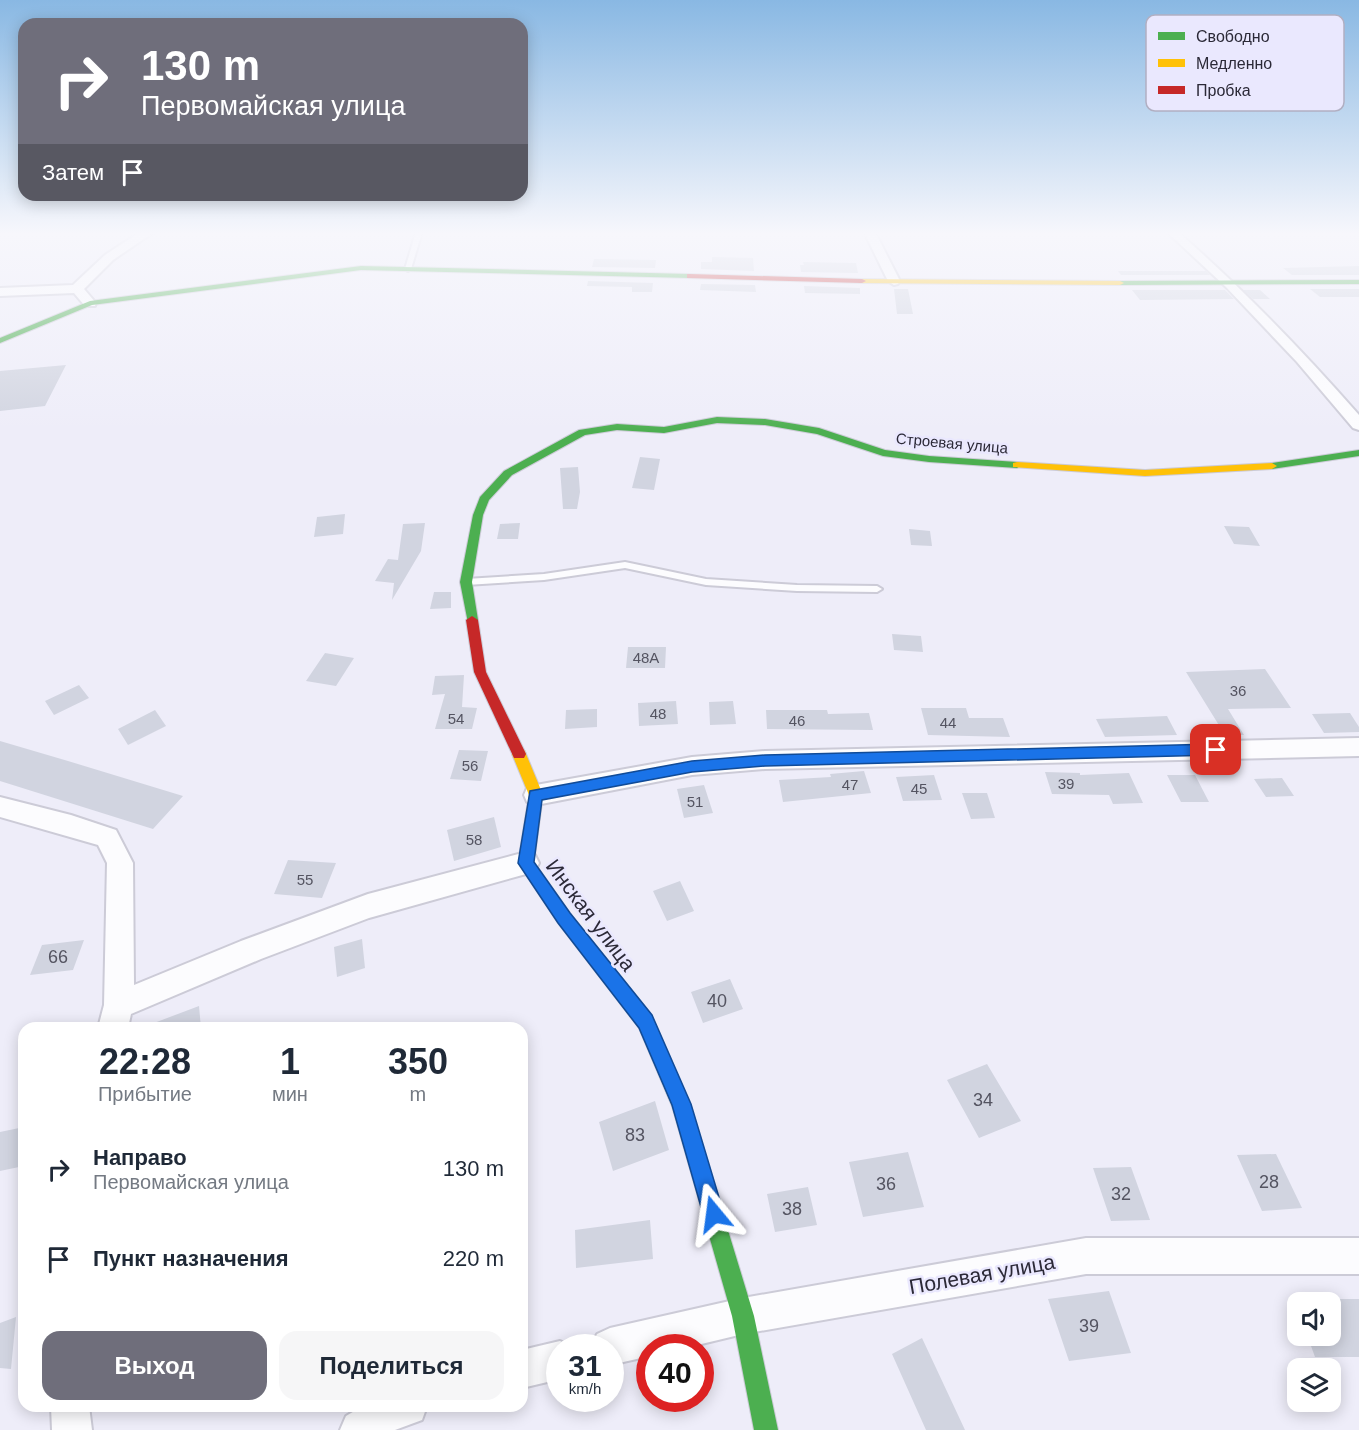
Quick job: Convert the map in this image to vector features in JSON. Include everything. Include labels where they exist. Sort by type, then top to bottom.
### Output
[{"type":"street","points":[[86,299],[90,303]]},
{"type":"street","points":[[0,341],[90,303],[123,299]]},
{"type":"street","points":[[1244,299],[1302,359],[1359,424]]},
{"type":"street","name":"Строевая улица","points":[[466,582],[483,499],[508,473],[582,432],[616,427],[664,430],[717,420],[765,422],[819,431],[883,453],[917,458],[1145,473],[1281,466],[1359,453]]},
{"type":"street","points":[[466,582],[480,672],[536,795],[692,766],[765,760],[1359,747]]},
{"type":"street","name":"Инская улица","points":[[536,795],[526,863],[564,918],[645,1022],[681,1104],[743,1316],[766,1430]]},
{"type":"street","points":[[0,807],[71,825],[107,837],[120,863],[116,1016],[251,950],[368,906],[526,863]]},
{"type":"street","name":"Полевая улица","points":[[624,1344],[743,1316],[1086,1256],[1359,1256]]},
{"type":"street","points":[[528,1368],[546,1363]]},
{"type":"street","points":[[70,1412],[72,1430]]},
{"type":"street","points":[[360,1430],[388,1412]]},
{"type":"lane","points":[[466,582],[544,577],[625,565],[706,582],[797,588],[877,589]]},
{"type":"building","points":[[895,299],[910,299],[913,314],[897,314]]},
{"type":"building","points":[[1139,299],[1234,299],[1140,300]]},
{"type":"building","points":[[66,365],[45,406],[0,411],[0,371]]},
{"type":"building","points":[[640,457],[660,459],[654,490],[632,488]]},
{"type":"building","points":[[578,467],[580,492],[577,509],[563,509],[560,468]]},
{"type":"building","points":[[345,514],[343,534],[314,537],[317,517]]},
{"type":"building","points":[[425,523],[421,551],[392,600],[394,583],[375,581],[388,559],[398,560],[403,524]]},
{"type":"building","points":[[520,523],[518,539],[497,539],[500,524]]},
{"type":"building","points":[[1224,526],[1249,527],[1260,546],[1234,544]]},
{"type":"building","points":[[909,529],[930,531],[932,546],[911,545]]},
{"type":"building","points":[[434,592],[451,592],[451,608],[430,609]]},
{"type":"building","points":[[892,634],[921,636],[923,652],[894,650]]},
{"type":"building","points":[[628,647],[666,647],[665,668],[626,668]]},
{"type":"building","points":[[325,653],[354,658],[336,686],[306,681]]},
{"type":"building","points":[[1265,669],[1291,708],[1228,709],[1244,735],[1225,735],[1186,672]]},
{"type":"building","points":[[464,675],[462,707],[477,708],[472,729],[435,729],[445,694],[432,695],[435,676]]},
{"type":"building","points":[[79,685],[89,698],[54,715],[45,701]]},
{"type":"building","points":[[676,701],[678,724],[639,726],[638,703]]},
{"type":"building","points":[[733,701],[736,724],[710,725],[709,702]]},
{"type":"building","points":[[921,708],[966,708],[969,718],[1003,718],[1010,737],[928,735]]},
{"type":"building","points":[[597,709],[597,727],[565,729],[566,710]]},
{"type":"building","points":[[155,710],[166,726],[128,745],[118,729]]},
{"type":"building","points":[[766,710],[827,710],[828,714],[869,713],[873,730],[767,729]]},
{"type":"building","points":[[1350,713],[1359,727],[1359,732],[1324,733],[1312,714]]},
{"type":"building","points":[[1167,716],[1177,735],[1105,737],[1096,719]]},
{"type":"building","points":[[0,741],[183,796],[153,829],[0,781]]},
{"type":"building","points":[[459,750],[488,751],[481,781],[450,779]]},
{"type":"building","points":[[864,771],[871,793],[783,802],[779,780],[831,777],[830,774]]},
{"type":"building","points":[[1045,772],[1080,773],[1080,775],[1129,773],[1143,803],[1113,804],[1109,795],[1052,794]]},
{"type":"building","points":[[934,775],[942,800],[903,801],[896,777]]},
{"type":"building","points":[[1167,775],[1195,775],[1209,802],[1181,802]]},
{"type":"building","points":[[1282,778],[1294,796],[1266,797],[1254,779]]},
{"type":"building","points":[[704,785],[713,813],[684,818],[677,789]]},
{"type":"building","points":[[962,793],[987,793],[995,818],[971,819]]},
{"type":"building","points":[[494,817],[501,847],[454,861],[447,830]]},
{"type":"building","points":[[288,860],[336,863],[322,898],[274,894]]},
{"type":"building","points":[[680,881],[694,911],[667,921],[653,891]]},
{"type":"building","points":[[362,939],[365,968],[337,977],[334,947]]},
{"type":"building","points":[[84,940],[73,970],[30,975],[42,945]]},
{"type":"building","points":[[730,979],[743,1009],[703,1023],[691,992]]},
{"type":"building","points":[[199,1006],[200,1022],[157,1022]]},
{"type":"building","points":[[987,1064],[1021,1121],[979,1138],[947,1080]]},
{"type":"building","points":[[655,1101],[669,1150],[613,1171],[599,1122]]},
{"type":"building","points":[[18,1128],[18,1167],[0,1171],[0,1132]]},
{"type":"building","points":[[908,1152],[924,1207],[863,1217],[849,1162]]},
{"type":"building","points":[[1276,1154],[1302,1208],[1262,1211],[1237,1155]]},
{"type":"building","points":[[1131,1167],[1150,1220],[1111,1221],[1093,1168]]},
{"type":"building","points":[[808,1187],[817,1225],[775,1232],[767,1194]]},
{"type":"building","points":[[650,1220],[653,1259],[576,1268],[575,1230]]},
{"type":"building","points":[[1109,1291],[1131,1353],[1069,1361],[1048,1299]]},
{"type":"building","points":[[1341,1299],[1359,1299],[1359,1357],[1315,1357],[1311,1346],[1341,1346]]},
{"type":"building","points":[[16,1317],[11,1369],[0,1368],[0,1323]]},
{"type":"building","points":[[922,1338],[965,1430],[926,1430],[892,1354]]},
{"type":"traffic: fast","points":[[0,341],[90,303],[123,299]]},
{"type":"traffic: fast","points":[[472,620],[466,582],[478,515],[484,499],[508,473],[582,432],[617,427],[664,430],[717,420],[765,422],[819,431],[883,453],[929,459],[1017,465]]},
{"type":"traffic: fast","points":[[1272,466],[1359,453]]},
{"type":"traffic: fast","points":[[604,969],[645,1022],[681,1105],[743,1316],[766,1430]]},
{"type":"traffic: slow","points":[[1017,465],[1145,473],[1272,466]]},
{"type":"traffic: slow","points":[[519,754],[536,795],[526,863],[564,918],[604,969]]},
{"type":"traffic: jam","points":[[472,620],[480,672],[519,754]]},
{"type":"route","points":[[714,1214],[681,1104],[645,1022],[564,918],[526,863],[536,795],[692,766],[765,760],[1216,750]]}]
